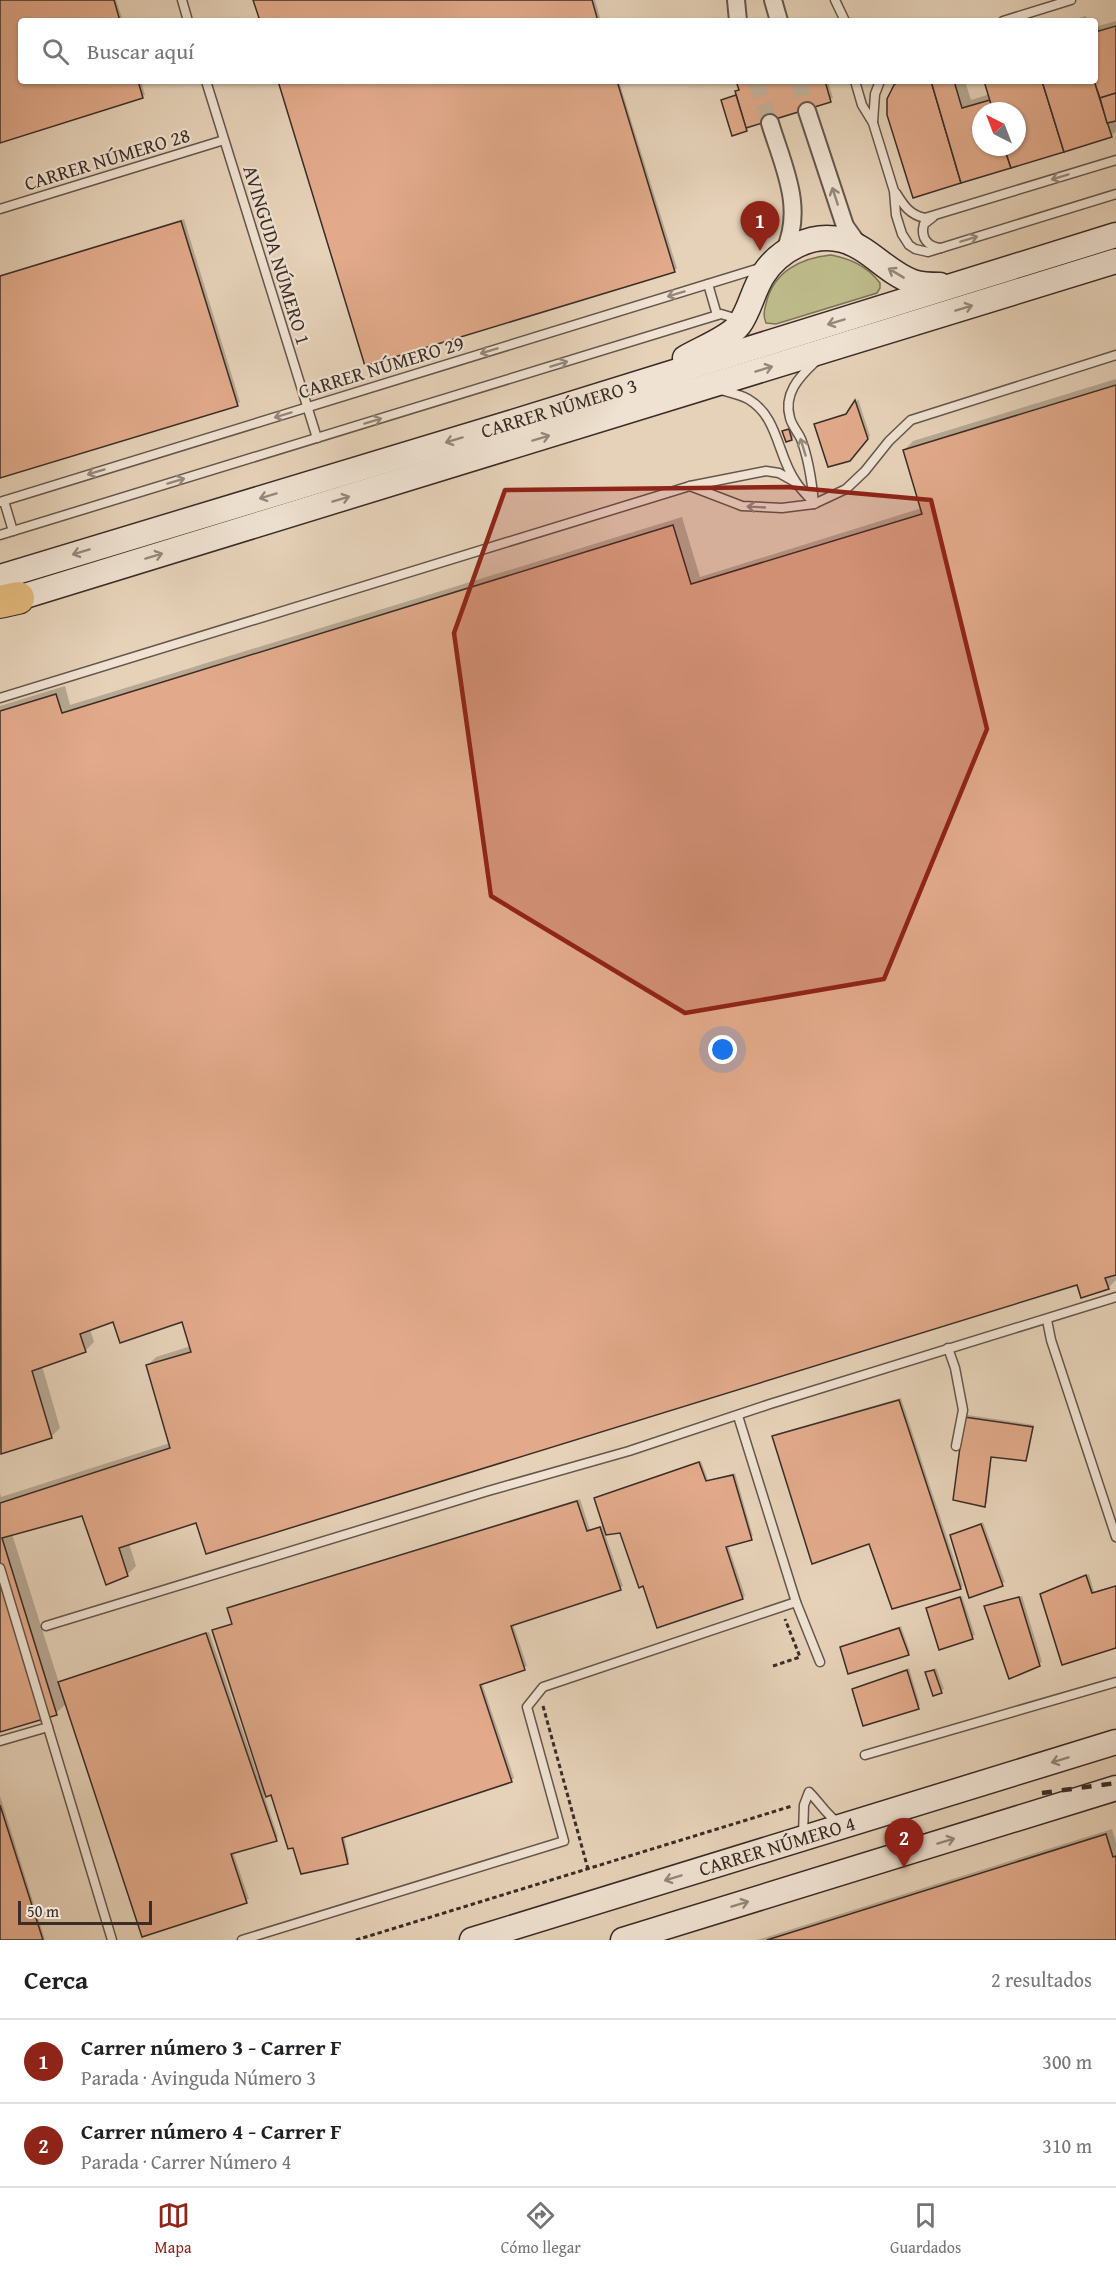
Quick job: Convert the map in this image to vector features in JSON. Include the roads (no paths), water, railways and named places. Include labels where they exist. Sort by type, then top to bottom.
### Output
[{"type":"main road","name":"CARRER NÚMERO 3","points":[[5,595],[650,380],[1116,235]]},
{"type":"main road","points":[[650,380],[724,324],[744,317],[763,275],[778,257],[800,243],[826,239],[841,240],[860,248],[912,282],[952,285]]},
{"type":"main road","name":"CARRER NÚMERO 3","points":[[5,595],[708,386],[1116,261]]},
{"type":"main road","name":"CARRER NÚMERO 4","points":[[472,1940],[1116,1742]]},
{"type":"main road","points":[[623,1940],[1116,1788]]},
{"type":"street","points":[[736,0],[738,18]]},
{"type":"street","points":[[773,0],[778,18]]},
{"type":"street","points":[[807,111],[845,226],[860,248]]},
{"type":"street","points":[[770,123],[793,198],[793,232],[778,257]]},
{"type":"lane","points":[[182,0],[187,18]]},
{"type":"lane","points":[[1013,18],[1071,0]]},
{"type":"lane","points":[[836,2],[839,18]]},
{"type":"lane","points":[[836,2],[844,18]]},
{"type":"lane","name":"AVINGUDA NÚMERO 1","points":[[207,84],[317,438]]},
{"type":"lane","points":[[856,84],[862,105],[873,123],[894,190],[896,215],[905,240],[922,252],[1116,194]]},
{"type":"lane","points":[[873,123],[874,94],[879,84]]},
{"type":"lane","name":"CARRER NÚMERO 28","points":[[0,209],[224,140]]},
{"type":"lane","points":[[894,190],[908,211],[925,218],[1116,160]]},
{"type":"lane","points":[[933,216],[924,224],[923,235],[929,244],[941,248]]},
{"type":"lane","name":"CARRER NÚMERO 29","points":[[2,501],[708,284],[778,257]]},
{"type":"lane","points":[[0,535],[317,438],[724,324],[708,284]]},
{"type":"lane","points":[[814,504],[812,478],[800,438],[790,417],[790,394],[797,379],[827,350]]},
{"type":"lane","points":[[690,486],[742,506],[782,508],[814,504],[846,489],[911,420],[1116,355]]},
{"type":"lane","points":[[708,386],[748,399],[759,408],[776,432],[779,445],[795,482],[814,504]]},
{"type":"lane","points":[[0,698],[690,486],[766,471],[779,473],[795,482]]},
{"type":"lane","points":[[2,501],[13,531]]},
{"type":"lane","points":[[46,1626],[738,1416],[770,1404],[1116,1297]]},
{"type":"lane","points":[[1047,1320],[1051,1340],[1116,1537]]},
{"type":"lane","points":[[948,1348],[955,1368],[963,1410],[956,1446]]},
{"type":"lane","points":[[738,1416],[796,1602],[820,1662]]},
{"type":"lane","points":[[0,1568],[111,1940]]},
{"type":"lane","points":[[242,1940],[564,1841],[527,1707],[543,1687],[796,1602]]},
{"type":"lane","points":[[865,1755],[1116,1682]]},
{"type":"lane","points":[[0,1741],[48,1727]]},
{"type":"lane","points":[[803,1838],[805,1802],[809,1792],[825,1813],[842,1826]]},
{"type":"tunnel","points":[[757,84],[770,123]]},
{"type":"tunnel","points":[[799,84],[807,111]]},
{"type":"railway","points":[[1042,1793],[1116,1783]]},
{"type":"place","name":"Carrer número 3 - Carrer F","points":[[760,251]]},
{"type":"place","name":"Carrer número 4 - Carrer F","points":[[904,1868]]}]
